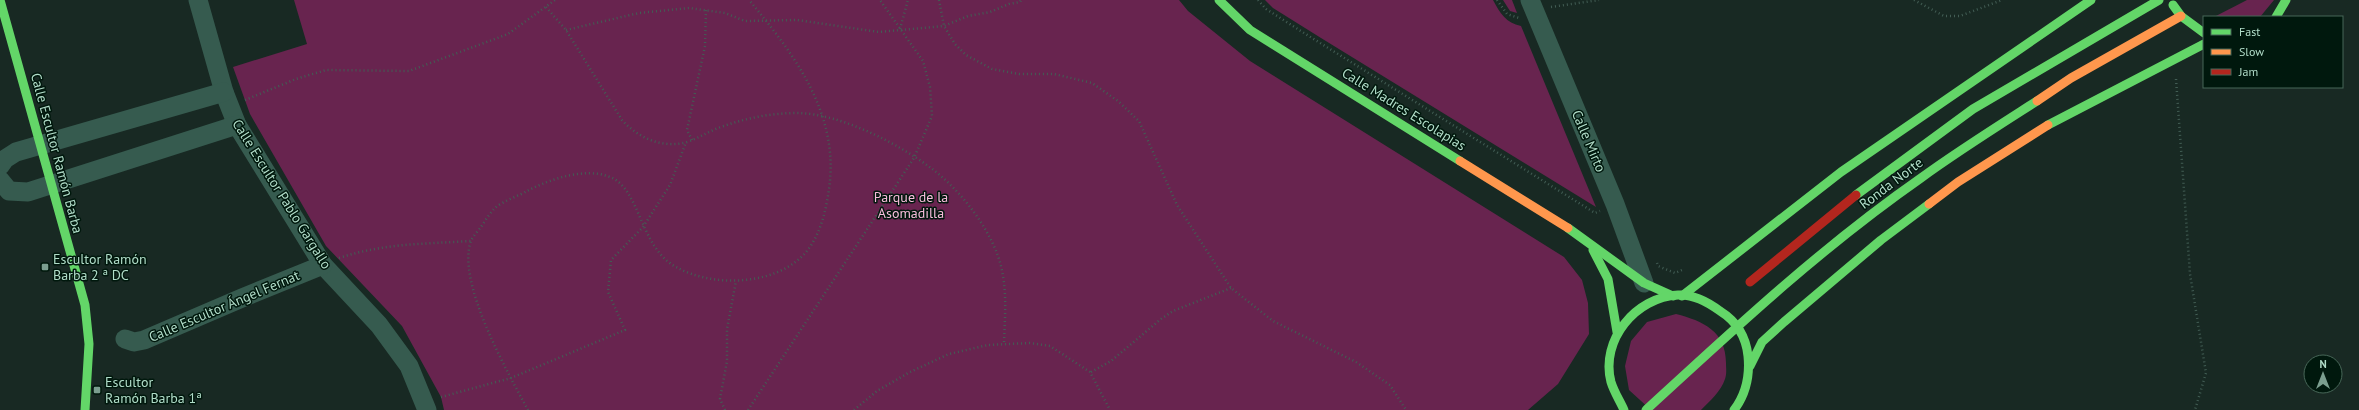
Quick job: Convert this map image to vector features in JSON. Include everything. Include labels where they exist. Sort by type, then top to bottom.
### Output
[{"type":"main road","name":"Calle Escultor Ramón Barba","points":[[0,0],[31,148],[42,187],[89,325],[90,354],[85,410]]},
{"type":"main road","name":"Calle Madres Escolapias","points":[[1219,0],[1227,10],[1250,30],[1580,236],[1644,283],[1672,296]]},
{"type":"main road","points":[[1682,296],[1841,172],[1920,116],[2091,0]]},
{"type":"main road","name":"Ronda Norte","points":[[1750,282],[1854,195],[1961,117],[2049,62],[2159,0]]},
{"type":"main road","points":[[2172,0],[2181,16],[2203,32]]},
{"type":"main road","points":[[2277,16],[2287,1]]},
{"type":"main road","name":"Ronda Norte","points":[[1646,410],[1765,302],[1844,236],[1920,178],[1975,140],[2071,78],[2181,16]]},
{"type":"main road","points":[[1734,410],[1744,395],[1750,366],[1762,342],[1880,240],[1958,182],[2029,136],[2066,115],[2203,45]]},
{"type":"main road","name":"Calle Madres Escolapias","points":[[1580,236],[1604,265],[1612,292],[1617,332]]},
{"type":"main road","points":[[1624,410],[1616,399],[1610,384],[1608,368],[1610,352],[1617,332],[1625,321],[1646,304],[1672,296],[1682,296],[1708,302],[1722,310],[1734,321],[1746,345],[1750,366]]},
{"type":"street","name":"Calle Escultor Pablo Gargallo","points":[[198,0],[227,100],[237,125],[323,265],[379,325],[409,366],[422,408]]},
{"type":"street","name":"Calle Mirto","points":[[1528,8],[1615,204],[1644,283]]},
{"type":"street","points":[[0,166],[10,155],[31,148],[227,100]]},
{"type":"street","points":[[0,180],[4,187],[15,192],[42,187],[237,125]]},
{"type":"street","name":"Calle Escultor Ángel Fernat","points":[[125,339],[134,342],[144,340],[323,265]]},
{"type":"path","points":[[227,100],[326,70],[409,71],[508,34],[555,0]]},
{"type":"path","points":[[528,410],[511,378],[475,298],[469,269],[471,241],[495,208],[544,182],[573,176],[599,174],[619,181],[630,197],[643,227],[662,258],[675,267],[706,278],[736,281],[764,276],[786,268],[806,252],[818,234],[826,206],[831,175],[829,148],[823,117],[803,72],[766,20],[749,0]]},
{"type":"path","points":[[748,410],[914,158],[932,116],[930,87],[923,61],[880,0]]},
{"type":"path","points":[[900,30],[908,0]]},
{"type":"path","points":[[939,0],[944,26],[955,44],[966,55],[992,69],[1019,74],[1054,74],[1092,83],[1118,101],[1139,121],[1177,205],[1231,288],[1274,321],[1356,362],[1390,385],[1406,410]]},
{"type":"path","points":[[566,30],[605,19],[619,19],[664,9],[706,10],[725,13],[745,20],[797,20],[879,32],[944,26],[968,16],[990,12],[1009,4],[1020,2],[1021,0]]},
{"type":"path","points":[[1258,0],[1266,9],[1595,213],[1615,204]]},
{"type":"path","points":[[1497,0],[1507,14],[1518,18],[1528,8]]},
{"type":"path","points":[[1549,7],[1599,0]]},
{"type":"path","points":[[1914,0],[1944,16],[1960,16],[2002,0]]},
{"type":"path","points":[[546,7],[566,30],[622,120],[631,130],[640,136],[666,144],[686,142],[721,127],[764,114],[799,113],[823,117],[868,132],[931,168],[954,189],[975,214],[998,256],[1005,288],[1004,343]]},
{"type":"path","points":[[692,140],[687,130],[705,46],[706,10]]},
{"type":"path","points":[[2176,78],[2190,274],[2206,372],[2195,410]]},
{"type":"path","points":[[422,408],[441,397],[511,378],[625,330],[608,292],[612,260],[643,227],[670,185],[686,142]]},
{"type":"path","points":[[323,265],[362,251],[406,244],[471,241]]},
{"type":"path","points":[[1656,259],[1658,266],[1675,273],[1688,267]]},
{"type":"path","points":[[724,410],[720,399],[727,361],[727,329],[736,281]]},
{"type":"path","points":[[1090,372],[1111,361],[1161,319],[1173,311],[1231,288]]},
{"type":"path","points":[[854,410],[877,391],[910,372],[949,354],[1004,343],[1030,343],[1050,346],[1090,372],[1110,410]]},
{"type":"green space","name":"Parque de la Asomadilla","points":[[294,0],[1179,0],[1188,11],[1250,61],[1564,257],[1582,280],[1588,303],[1589,334],[1558,384],[1528,410],[444,410],[441,397],[402,326],[326,246],[250,114],[233,67],[307,44]]},
{"type":"green space","points":[[1265,0],[1493,0],[1507,20],[1521,26],[1596,207],[1273,8]]},
{"type":"green space","points":[[1503,0],[1512,0],[1517,13],[1510,11]]},
{"type":"green space","points":[[2247,0],[2274,0],[2261,16],[2216,16]]},
{"type":"green space","points":[[1676,314],[1704,324],[1717,335],[1725,352],[1726,377],[1718,392],[1701,410],[1651,410],[1629,390],[1625,366],[1631,341],[1647,322]]},
{"type":"traffic: fast","points":[[0,0],[85,305],[89,344],[85,410]]},
{"type":"traffic: fast","points":[[1219,0],[1250,30],[1460,161]]},
{"type":"traffic: fast","points":[[1682,296],[1841,172],[2091,0]]},
{"type":"traffic: fast","points":[[1856,195],[1973,109],[2159,0]]},
{"type":"traffic: fast","points":[[2277,16],[2286,0]]},
{"type":"traffic: fast","points":[[2173,5],[2181,16],[2203,32]]},
{"type":"traffic: fast","points":[[2048,125],[2203,45]]},
{"type":"traffic: fast","points":[[1646,410],[1779,290],[1884,204],[1978,139],[2037,101]]},
{"type":"traffic: fast","points":[[1750,366],[1762,342],[1784,322],[1881,240],[1929,204]]},
{"type":"traffic: fast","points":[[1568,228],[1644,283],[1673,296]]},
{"type":"traffic: fast","points":[[1593,250],[1608,279],[1617,332]]},
{"type":"traffic: fast","points":[[1624,410],[1612,386],[1609,366],[1611,351],[1616,337],[1635,312],[1648,304],[1663,298],[1678,295],[1700,299],[1726,315],[1739,330],[1745,342],[1748,356],[1748,378],[1742,398],[1734,410]]},
{"type":"traffic: slow","points":[[2037,101],[2071,78],[2181,16]]},
{"type":"traffic: slow","points":[[1929,204],[1958,182],[2048,125]]},
{"type":"traffic: slow","points":[[1460,161],[1568,228]]},
{"type":"traffic: jam","points":[[1750,282],[1856,195]]},
{"type":"place","name":"Escultor Ramón Barba 2 ª DC","points":[[45,267]]},
{"type":"place","name":"Escultor Ramón Barba 1ª","points":[[97,390]]}]
